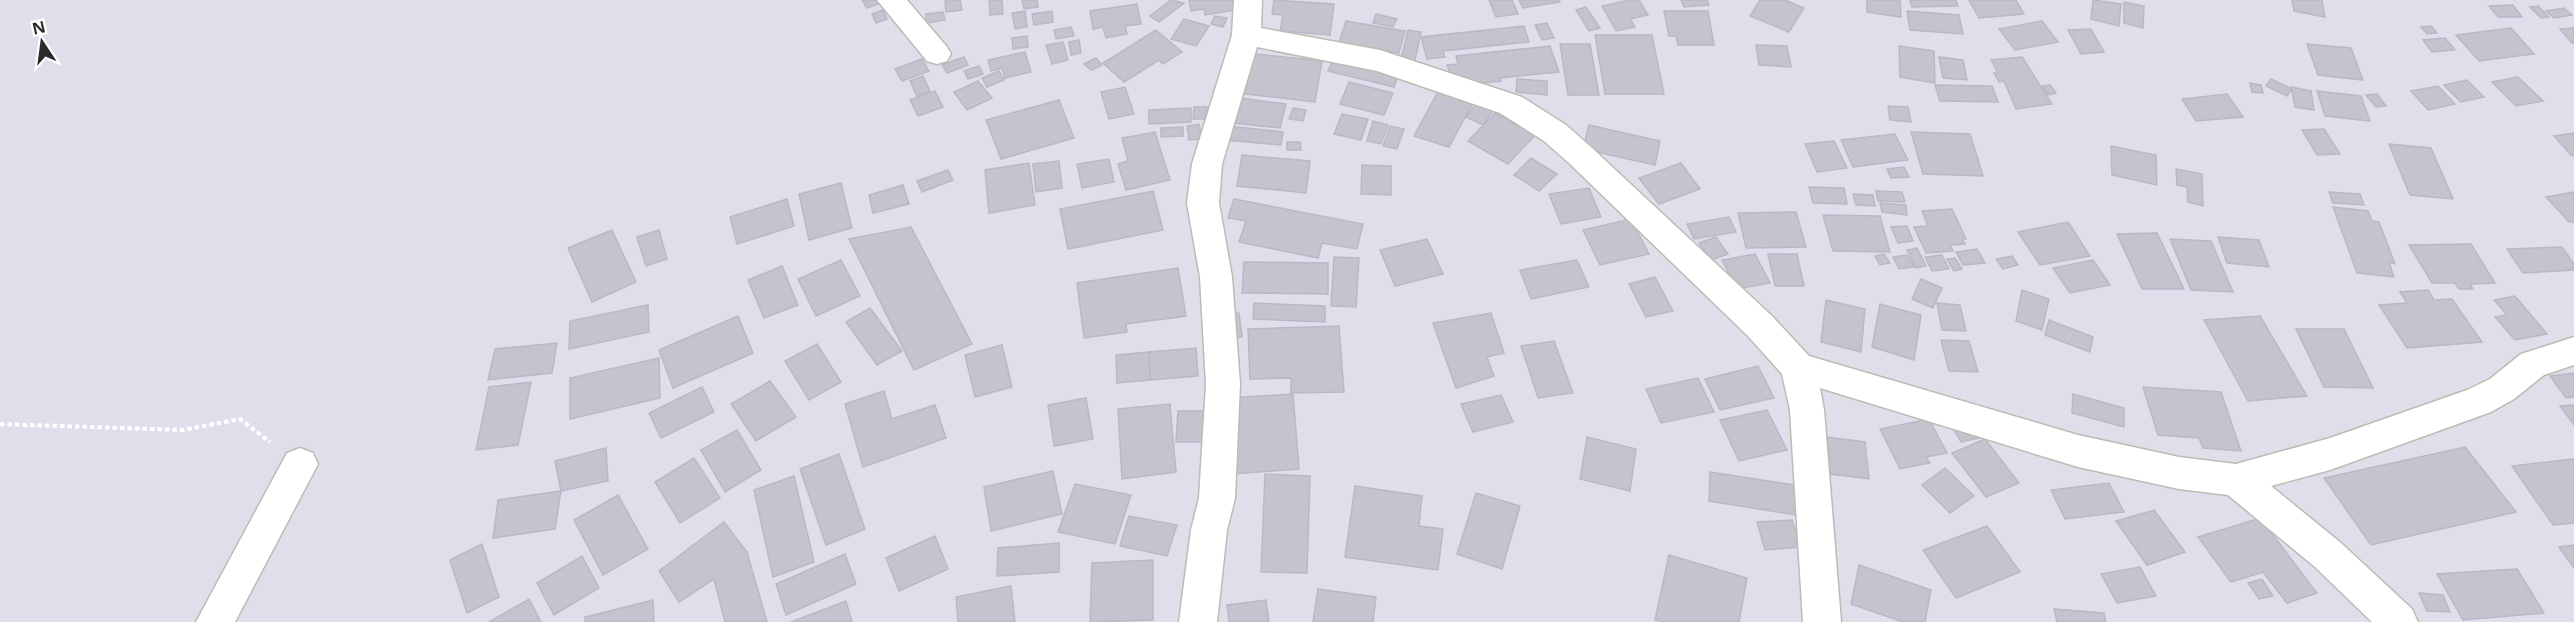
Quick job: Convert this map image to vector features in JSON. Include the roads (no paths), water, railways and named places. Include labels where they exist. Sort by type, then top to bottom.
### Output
[{"type":"street","points":[[891,0],[937,54]]},
{"type":"street","points":[[1198,622],[1209,530],[1217,498],[1223,384],[1216,277],[1203,203],[1204,183],[1207,164],[1246,36],[1248,0]]},
{"type":"street","points":[[1246,36],[1380,61],[1511,105],[1555,133],[1622,193],[1760,326],[1798,368],[1807,410],[1822,622]]},
{"type":"street","points":[[1798,368],[2078,451],[2179,473],[2236,480],[2330,454],[2414,422],[2479,401],[2502,389],[2533,363],[2574,351]]},
{"type":"street","points":[[215,622],[300,464]]},
{"type":"street","points":[[2236,480],[2328,555],[2399,622]]}]
